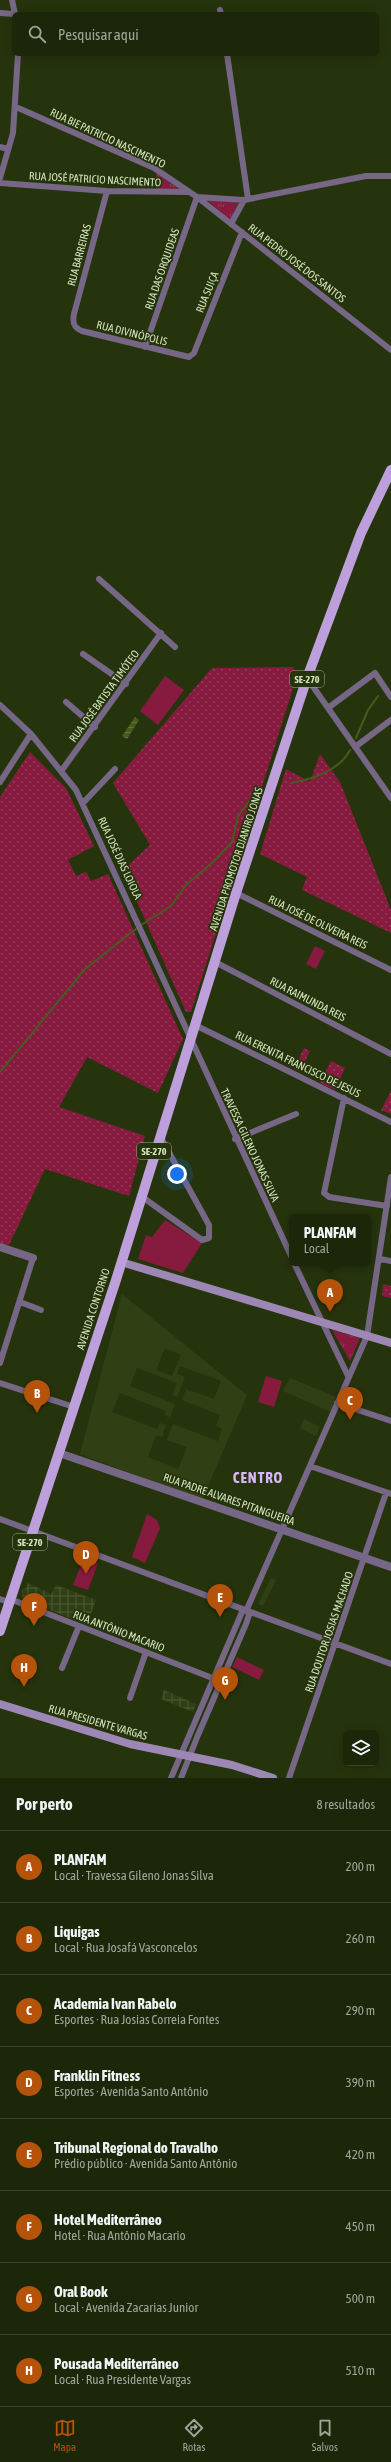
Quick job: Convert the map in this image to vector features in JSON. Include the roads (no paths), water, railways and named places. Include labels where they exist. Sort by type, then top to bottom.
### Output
[{"type":"main road","name":"AVENIDA PROMOTOR DJANIRO JONAS","points":[[121,1262],[140,1195],[236,893],[307,678],[361,532],[391,470]]},
{"type":"main road","name":"AVENIDA CONTORNO","points":[[0,1631],[6,1600],[34,1531],[121,1262],[391,1343]]},
{"type":"main road","name":"RUA PRESIDENTE VARGAS","points":[[0,1704],[130,1744],[190,1756],[274,1778]]},
{"type":"street","points":[[12,0],[15,12]]},
{"type":"street","points":[[0,13],[12,14]]},
{"type":"street","points":[[0,178],[8,149],[16,107],[18,56]]},
{"type":"street","points":[[227,56],[246,199],[231,224]]},
{"type":"street","name":"RUA BIE PATRICIO NASCIMENTO","points":[[16,107],[154,168],[189,192]]},
{"type":"street","points":[[0,147],[8,149]]},
{"type":"street","points":[[197,197],[246,199],[366,176],[391,176]]},
{"type":"street","name":"RUA JOSÉ PATRICIO NASCIMENTO","points":[[0,183],[107,192],[189,192]]},
{"type":"street","name":"RUA BARREIRAS","points":[[74,324],[74,314],[107,192]]},
{"type":"street","name":"RUA PEDRO JOSÉ DOS SANTOS","points":[[189,192],[391,350]]},
{"type":"street","name":"RUA DAS ORQUIDEAS","points":[[145,347],[197,197]]},
{"type":"street","name":"RUA SUIÇA","points":[[189,357],[194,353],[242,232]]},
{"type":"street","name":"RUA DIVINÓPOLIS","points":[[74,324],[77,329],[82,331],[189,357]]},
{"type":"street","points":[[99,579],[175,647]]},
{"type":"street","name":"RUA JOSÉ BATISTA TIMÓTEO","points":[[62,770],[95,727],[161,633]]},
{"type":"street","points":[[83,654],[126,684]]},
{"type":"street","points":[[328,708],[375,673],[391,697]]},
{"type":"street","points":[[307,678],[355,747],[389,791],[391,798]]},
{"type":"street","points":[[66,702],[95,727]]},
{"type":"street","name":"RUA JOSÉ DIAS LOIOLA","points":[[0,705],[30,734],[62,770],[83,803],[144,935],[190,1040]]},
{"type":"street","points":[[355,747],[391,720]]},
{"type":"street","points":[[0,782],[30,734]]},
{"type":"street","points":[[83,803],[115,769]]},
{"type":"street","name":"RUA JOSÉ DE OLIVEIRA REIS","points":[[236,893],[391,970]]},
{"type":"street","name":"RUA RAIMUNDA REIS","points":[[215,962],[391,1054]]},
{"type":"street","name":"RUA ERENITA FRANCISCO DE JESUS","points":[[195,1025],[391,1122]]},
{"type":"street","name":"TRAVESSA GILENO JONAS SILVA","points":[[190,1040],[289,1252]]},
{"type":"street","points":[[344,1098],[324,1187],[324,1193],[329,1197],[387,1206]]},
{"type":"street","points":[[235,1139],[296,1114]]},
{"type":"street","points":[[140,1195],[202,1240],[209,1238],[209,1225],[160,1134]]},
{"type":"street","points":[[172,1778],[242,1612],[247,1610],[338,1403],[348,1376],[367,1336],[380,1259],[391,1177]]},
{"type":"street","points":[[0,1247],[33,1258],[0,1363]]},
{"type":"street","points":[[380,1259],[391,1261]]},
{"type":"street","points":[[295,1266],[348,1376]]},
{"type":"street","points":[[20,1302],[41,1310]]},
{"type":"street","points":[[0,1383],[74,1407]]},
{"type":"street","points":[[338,1403],[391,1421]]},
{"type":"street","name":"RUA PADRE ALVARES PITANGUEIRA","points":[[60,1454],[391,1567]]},
{"type":"street","points":[[310,1466],[389,1493]]},
{"type":"street","name":"RUA DOUTOR JOSIAS MACHADO","points":[[289,1778],[365,1557],[389,1493]]},
{"type":"street","points":[[0,1519],[391,1664]]},
{"type":"street","name":"RUA ANTÔNIO MACARIO","points":[[6,1600],[79,1626],[220,1681]]},
{"type":"street","points":[[181,1778],[220,1681],[246,1624],[249,1615],[247,1610]]},
{"type":"street","points":[[62,1668],[79,1626]]},
{"type":"street","points":[[130,1698],[146,1652]]},
{"type":"waterway","points":[[356,738],[368,710],[378,696]]},
{"type":"waterway","points":[[291,783],[325,773],[339,763],[350,750]]},
{"type":"waterway","points":[[0,1072],[85,969],[141,925],[171,906],[185,886],[214,861],[232,842],[238,816],[260,787]]},
{"type":"place","name":"PLANFAM","points":[[330,1312]]},
{"type":"place","name":"Liquigas","points":[[37,1413]]},
{"type":"place","name":"Academia Ivan Rabelo","points":[[350,1420]]},
{"type":"place","name":"Franklin Fitness","points":[[86,1574]]},
{"type":"place","name":"Tribunal Regional do Travalho","points":[[220,1617]]},
{"type":"place","name":"Hotel Mediterrâneo","points":[[34,1626]]},
{"type":"place","name":"Pousada Mediterrâneo","points":[[24,1687]]},
{"type":"place","name":"Oral Book","points":[[225,1700]]},
{"type":"district","name":"CENTRO","points":[[258,1478]]}]
